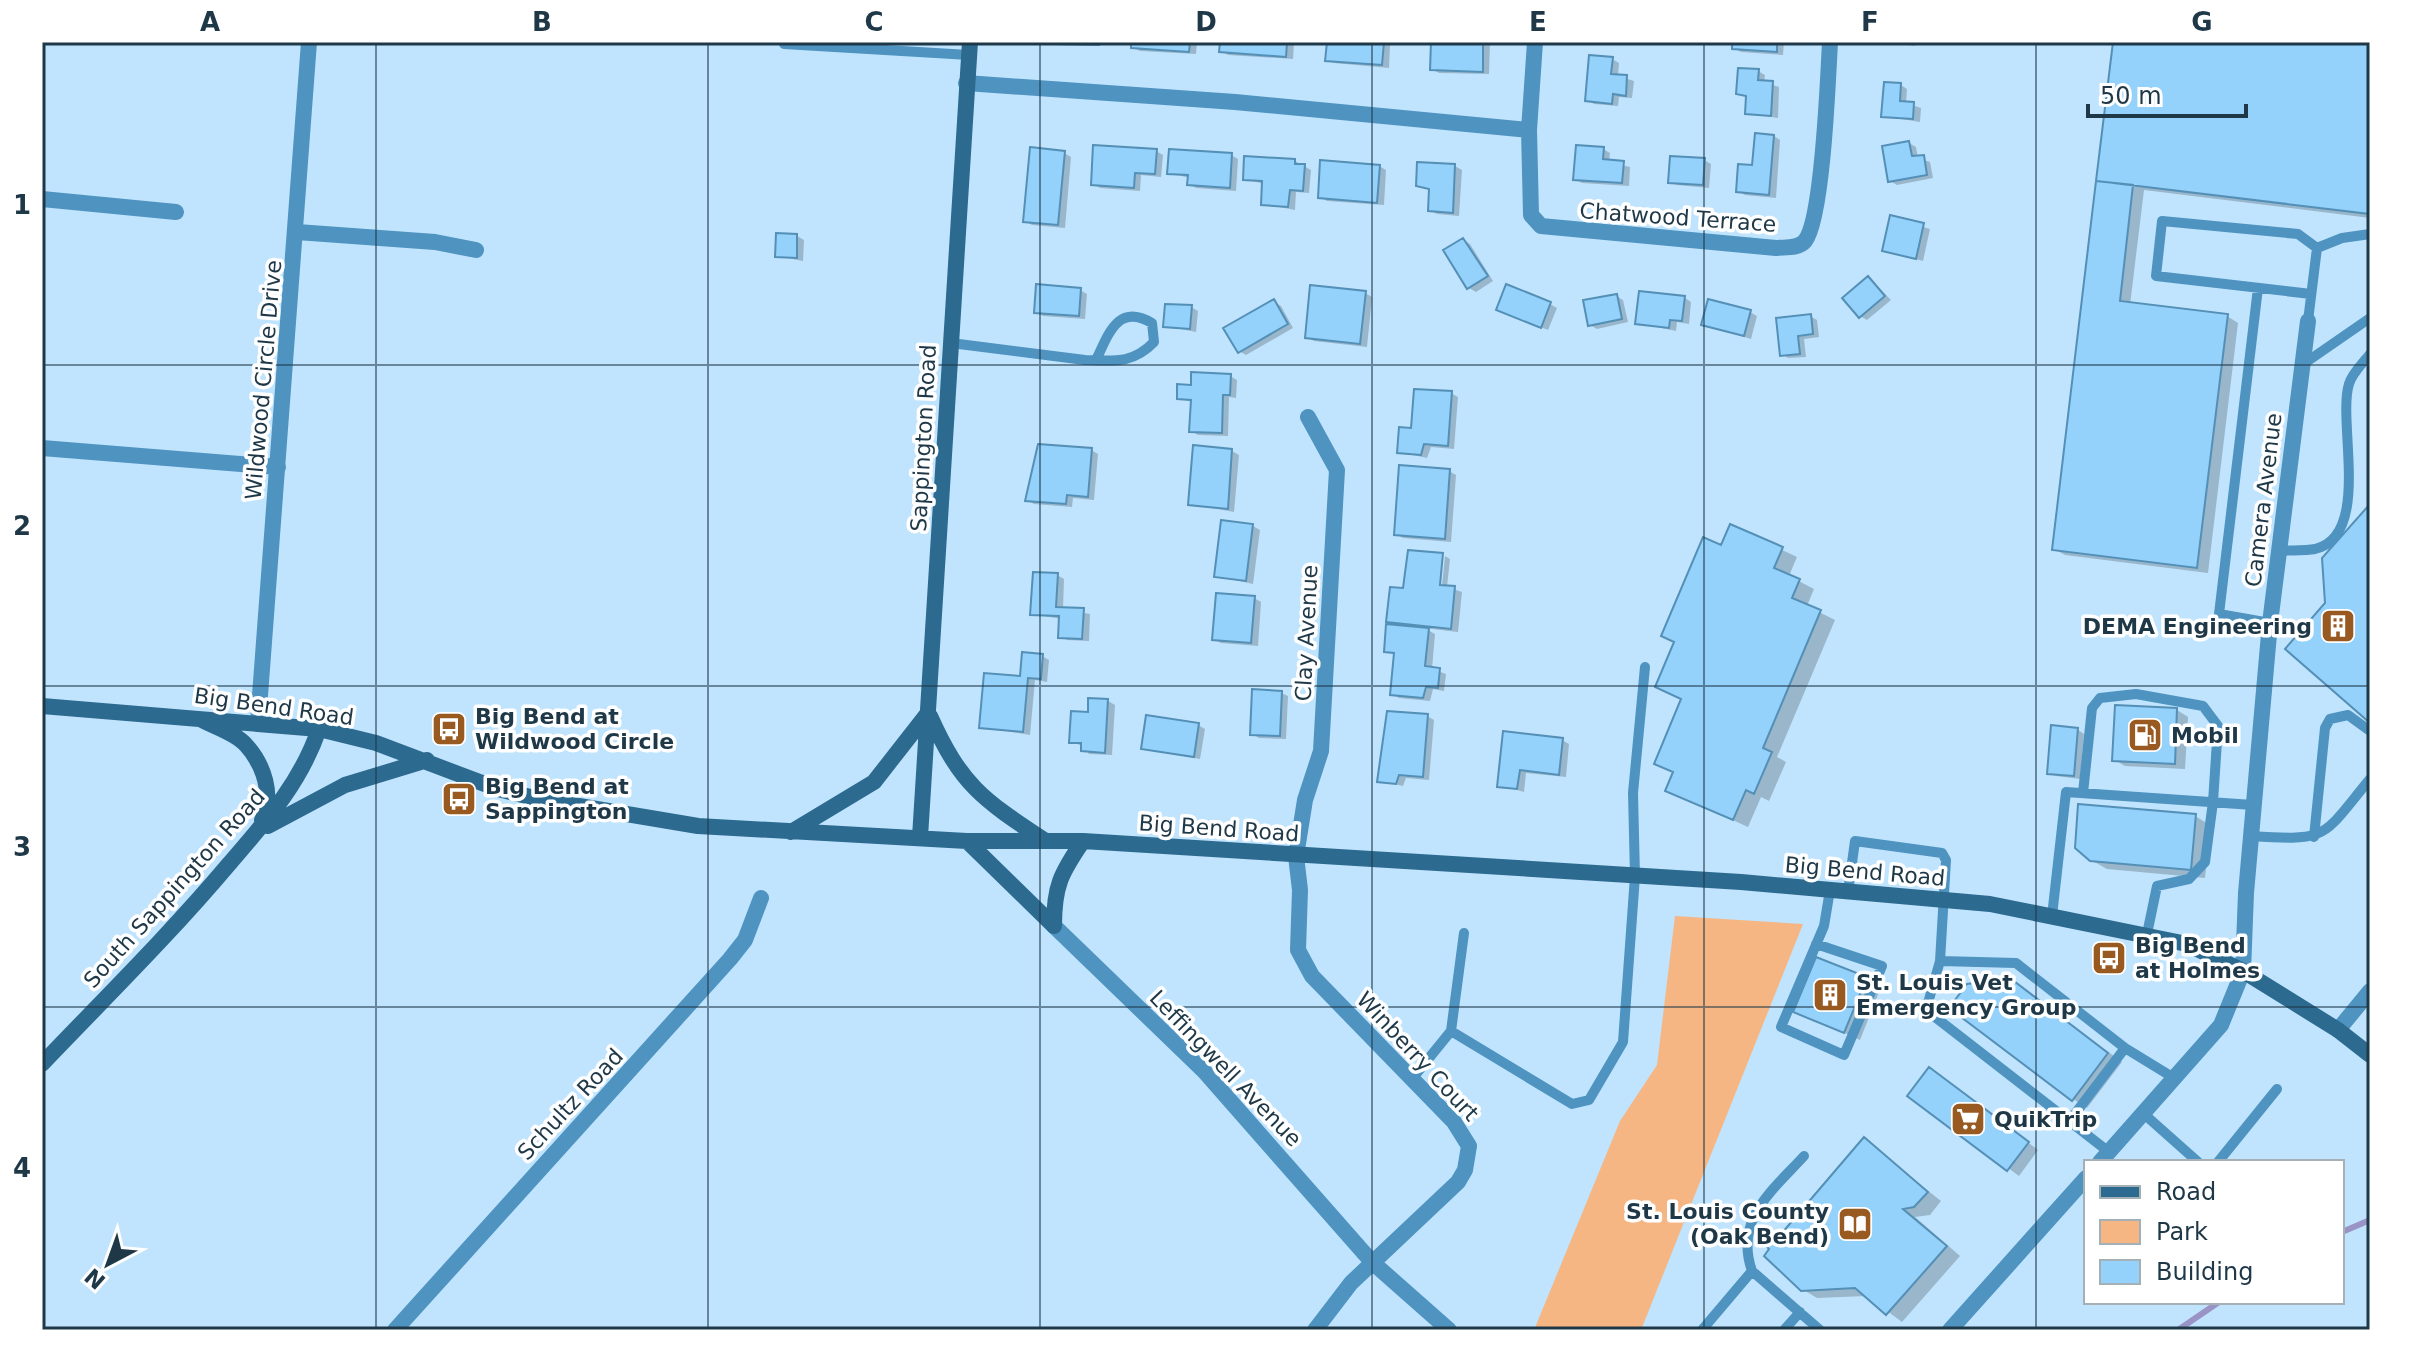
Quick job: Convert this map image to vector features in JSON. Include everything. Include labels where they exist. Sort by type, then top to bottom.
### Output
[{"type":"main road","name":"Sappington Road","points":[[920,837],[969,49]]},
{"type":"main road","name":"Big Bend Road","points":[[42,706],[197,716],[319,729],[427,760],[498,789],[543,800],[698,826],[967,841],[1083,841],[1635,876],[1945,900],[2052,916],[2187,944],[2243,971],[2338,1030],[2370,1055]]},
{"type":"main road","points":[[789,833],[874,782],[929,712],[947,754],[968,784],[996,808],[1045,841]]},
{"type":"main road","points":[[197,716],[245,743],[261,769],[268,789],[266,812],[256,833]]},
{"type":"main road","name":"South Sappington Road","points":[[42,1064],[204,894],[256,833],[307,766],[319,729]]},
{"type":"main road","points":[[256,833],[345,785],[427,760]]},
{"type":"main road","name":"Leffingwell Avenue","points":[[967,841],[1054,926]]},
{"type":"main road","points":[[1054,926],[1054,895],[1059,876],[1083,841]]},
{"type":"street","name":"Wildwood Circle Drive","points":[[258,722],[309,42]]},
{"type":"street","name":"Chatwood Terrace","points":[[1535,42],[1529,130],[1531,215],[1541,226],[1795,247],[1804,243],[1811,228],[1821,167],[1830,42]]},
{"type":"street","points":[[966,83],[1235,102],[1529,130]]},
{"type":"street","points":[[42,199],[176,212]]},
{"type":"street","points":[[297,232],[435,242],[476,250]]},
{"type":"street","name":"Camera Avenue","points":[[2105,1157],[2228,1014],[2243,971],[2253,805],[2270,623],[2308,321]]},
{"type":"street","name":"Clay Avenue","points":[[1296,856],[1305,800],[1321,751],[1337,470],[1308,417]]},
{"type":"street","points":[[42,448],[278,467]]},
{"type":"street","name":"Winberry Court","points":[[1296,856],[1300,890],[1298,950],[1303,965],[1464,1135],[1469,1146],[1468,1159],[1458,1182],[1372,1262],[1315,1330]]},
{"type":"street","name":"Schultz Road","points":[[395,1330],[730,959],[745,940],[761,898]]},
{"type":"street","name":"Leffingwell Avenue","points":[[1054,926],[1204,1071],[1372,1262],[1449,1330]]},
{"type":"street","points":[[2338,1030],[2370,991]]},
{"type":"street","points":[[1950,1330],[2084,1180]]},
{"type":"lane","points":[[784,44],[969,49]]},
{"type":"lane","points":[[2311,294],[2156,276],[2162,221],[2298,234],[2317,248]]},
{"type":"lane","points":[[2317,248],[2342,238],[2370,234]]},
{"type":"lane","points":[[2308,321],[2317,248]]},
{"type":"lane","points":[[2258,288],[2219,614],[2270,623]]},
{"type":"lane","points":[[951,343],[1096,360],[1122,361],[1141,355],[1154,342],[1152,323],[1138,315],[1125,316],[1110,330],[1096,360]]},
{"type":"lane","points":[[2302,365],[2370,318]]},
{"type":"lane","points":[[2278,551],[2318,549],[2334,537],[2343,522],[2348,501],[2348,385],[2370,354]]},
{"type":"lane","points":[[1451,1031],[1572,1104],[1589,1100],[1623,1042],[1635,876],[1633,793],[1645,667]]},
{"type":"lane","points":[[2083,793],[2092,708],[2100,698],[2136,694],[2203,706],[2218,726],[2205,862],[2189,879],[2157,886],[2147,934]]},
{"type":"lane","points":[[2314,837],[2325,728],[2330,719],[2348,715],[2370,731]]},
{"type":"lane","points":[[2251,836],[2314,837],[2325,833],[2370,779]]},
{"type":"lane","points":[[2052,916],[2066,792],[2253,805]]},
{"type":"lane","points":[[1848,892],[1853,845],[1860,841],[1942,853],[1946,860],[1940,961],[1926,1010],[2071,1119],[2105,1157]]},
{"type":"lane","points":[[1816,944],[1882,966],[1844,1055],[1781,1027],[1816,944],[1824,926],[1830,890]]},
{"type":"lane","points":[[1412,1079],[1451,1031],[1464,933]]},
{"type":"lane","points":[[1940,961],[2016,963],[2125,1048],[2174,1078]]},
{"type":"lane","points":[[2071,1119],[2125,1048]]},
{"type":"lane","points":[[2220,1160],[2277,1089]]},
{"type":"lane","points":[[2144,1114],[2196,1160]]},
{"type":"lane","points":[[1804,1156],[1753,1212],[1746,1252],[1752,1271],[1820,1330]]},
{"type":"lane","points":[[1702,1330],[1752,1271]]},
{"type":"lane","points":[[1784,1330],[1800,1312]]},
{"type":"green space","points":[[1675,916],[1803,924],[1641,1330],[1534,1330],[1620,1121],[1657,1065]]},
{"type":"building","points":[[1052,42],[1100,42],[1099,45]]},
{"type":"building","points":[[1131,42],[1190,42],[1189,52],[1131,48]]},
{"type":"building","points":[[1220,42],[1287,42],[1286,57],[1219,52]]},
{"type":"building","points":[[1327,42],[1384,42],[1382,65],[1325,61]]},
{"type":"building","points":[[1431,42],[1483,42],[1483,72],[1430,70]]},
{"type":"building","points":[[1732,42],[1777,42],[1777,52],[1732,49]]},
{"type":"building","points":[[2113,42],[2370,42],[2370,214],[2096,181]]},
{"type":"building","points":[[1589,55],[1613,57],[1611,74],[1627,75],[1626,96],[1613,94],[1612,104],[1585,101]]},
{"type":"building","points":[[1738,68],[1759,69],[1758,80],[1773,81],[1771,116],[1745,114],[1746,96],[1736,94]]},
{"type":"building","points":[[1884,82],[1901,83],[1900,101],[1914,102],[1913,119],[1881,117]]},
{"type":"building","points":[[1755,133],[1774,135],[1769,195],[1736,192],[1738,164],[1752,165]]},
{"type":"building","points":[[1909,141],[1912,156],[1924,155],[1927,175],[1888,182],[1882,146]]},
{"type":"building","points":[[1093,145],[1157,149],[1155,174],[1135,173],[1134,188],[1091,185]]},
{"type":"building","points":[[1576,145],[1604,147],[1603,159],[1624,161],[1622,183],[1573,180]]},
{"type":"building","points":[[1030,147],[1065,151],[1058,225],[1023,222]]},
{"type":"building","points":[[1169,149],[1232,153],[1230,188],[1187,185],[1188,175],[1167,174]]},
{"type":"building","points":[[1244,156],[1295,159],[1295,164],[1305,164],[1303,191],[1290,190],[1288,207],[1261,205],[1262,181],[1243,180]]},
{"type":"building","points":[[1670,156],[1705,158],[1703,185],[1668,183]]},
{"type":"building","points":[[1320,160],[1380,165],[1377,203],[1318,198]]},
{"type":"building","points":[[1417,162],[1455,164],[1453,213],[1428,211],[1429,189],[1416,186]]},
{"type":"building","points":[[2096,181],[2133,185],[2120,301],[2228,314],[2197,568],[2052,550]]},
{"type":"building","points":[[1890,215],[1924,223],[1916,259],[1882,251]]},
{"type":"building","points":[[776,233],[797,234],[797,258],[775,257]]},
{"type":"building","points":[[1463,238],[1488,276],[1467,289],[1443,250]]},
{"type":"building","points":[[1868,276],[1885,296],[1859,318],[1842,298]]},
{"type":"building","points":[[1036,284],[1081,288],[1079,316],[1034,313]]},
{"type":"building","points":[[1506,284],[1551,302],[1541,328],[1496,310]]},
{"type":"building","points":[[1310,285],[1366,291],[1360,344],[1305,338]]},
{"type":"building","points":[[1639,291],[1685,296],[1682,321],[1670,320],[1669,328],[1635,324]]},
{"type":"building","points":[[1617,294],[1622,319],[1588,326],[1583,300]]},
{"type":"building","points":[[1274,299],[1288,324],[1238,353],[1223,328]]},
{"type":"building","points":[[1708,299],[1751,310],[1744,336],[1701,325]]},
{"type":"building","points":[[1165,304],[1192,305],[1190,329],[1163,327]]},
{"type":"building","points":[[1811,314],[1813,334],[1798,336],[1800,354],[1780,356],[1776,318]]},
{"type":"building","points":[[1191,372],[1231,374],[1230,395],[1223,395],[1222,433],[1189,432],[1191,400],[1177,399],[1177,384],[1191,385]]},
{"type":"building","points":[[1414,389],[1452,391],[1448,446],[1424,444],[1421,455],[1397,453],[1399,427],[1411,428]]},
{"type":"building","points":[[1038,444],[1092,448],[1088,497],[1067,495],[1066,504],[1025,501]]},
{"type":"building","points":[[1193,445],[1232,449],[1228,509],[1188,505]]},
{"type":"building","points":[[1399,465],[1450,469],[1445,539],[1394,535]]},
{"type":"building","name":"DEMA Engineering","points":[[2370,504],[2370,723],[2285,649],[2325,603],[2322,558]]},
{"type":"building","points":[[1221,520],[1253,524],[1246,581],[1214,577]]},
{"type":"building","points":[[1730,524],[1783,547],[1774,568],[1800,579],[1792,598],[1821,610],[1763,748],[1772,752],[1754,794],[1746,790],[1733,820],[1665,791],[1673,772],[1654,764],[1681,699],[1655,687],[1674,642],[1661,636],[1703,537],[1721,545]]},
{"type":"building","points":[[1408,550],[1443,553],[1440,585],[1455,586],[1451,629],[1386,622],[1390,587],[1403,588]]},
{"type":"building","points":[[1033,572],[1058,573],[1056,607],[1084,608],[1082,639],[1058,638],[1059,616],[1030,615]]},
{"type":"building","points":[[1216,593],[1255,596],[1251,643],[1212,640]]},
{"type":"building","points":[[1386,624],[1429,628],[1425,666],[1440,668],[1438,688],[1426,687],[1423,698],[1390,695],[1394,653],[1384,652]]},
{"type":"building","points":[[1022,652],[1043,654],[1041,679],[1028,678],[1023,732],[979,728],[984,673],[1020,676]]},
{"type":"building","points":[[1252,689],[1282,691],[1280,736],[1250,735]]},
{"type":"building","points":[[1088,698],[1108,699],[1105,753],[1081,751],[1081,743],[1069,743],[1071,711],[1088,712]]},
{"type":"building","name":"Mobil","points":[[2115,705],[2177,708],[2175,764],[2112,761]]},
{"type":"building","points":[[1387,711],[1428,714],[1423,777],[1399,775],[1396,784],[1377,782]]},
{"type":"building","points":[[1146,715],[1199,723],[1194,757],[1141,749]]},
{"type":"building","points":[[2051,725],[2078,728],[2074,776],[2047,774]]},
{"type":"building","points":[[1503,731],[1563,738],[1559,775],[1520,770],[1517,789],[1497,787]]},
{"type":"building","points":[[2078,804],[2196,814],[2191,870],[2090,861],[2075,848]]},
{"type":"building","name":"St. Louis Vet Emergency Group","points":[[1816,957],[1867,977],[1844,1033],[1793,1012]]},
{"type":"building","name":"QuikTrip","points":[[2010,978],[2108,1053],[2072,1101],[1949,1008],[1967,984]]},
{"type":"building","name":"QuikTrip","points":[[1929,1067],[2029,1142],[2007,1171],[1907,1096]]},
{"type":"building","name":"St. Louis County (Oak Bend)","points":[[1864,1137],[1928,1192],[1914,1207],[1903,1209],[1947,1246],[1886,1315],[1855,1288],[1801,1291],[1764,1256],[1769,1249],[1762,1241],[1776,1240]]},
{"type":"waterway","points":[[2344,1231],[2370,1220]]},
{"type":"waterway","points":[[2178,1330],[2216,1304]]},
{"type":"place","name":"DEMA Engineering","points":[[2338,626]]},
{"type":"place","name":"Big Bend at Wildwood Circle","points":[[449,729]]},
{"type":"place","name":"Mobil","points":[[2145,735]]},
{"type":"place","name":"Big Bend at Sappington","points":[[459,799]]},
{"type":"place","name":"Big Bend at Holmes","points":[[2109,958]]},
{"type":"place","name":"St. Louis Vet Emergency Group","points":[[1830,995]]},
{"type":"place","name":"QuikTrip","points":[[1968,1119]]},
{"type":"place","name":"St. Louis County (Oak Bend)","points":[[1855,1224]]}]
